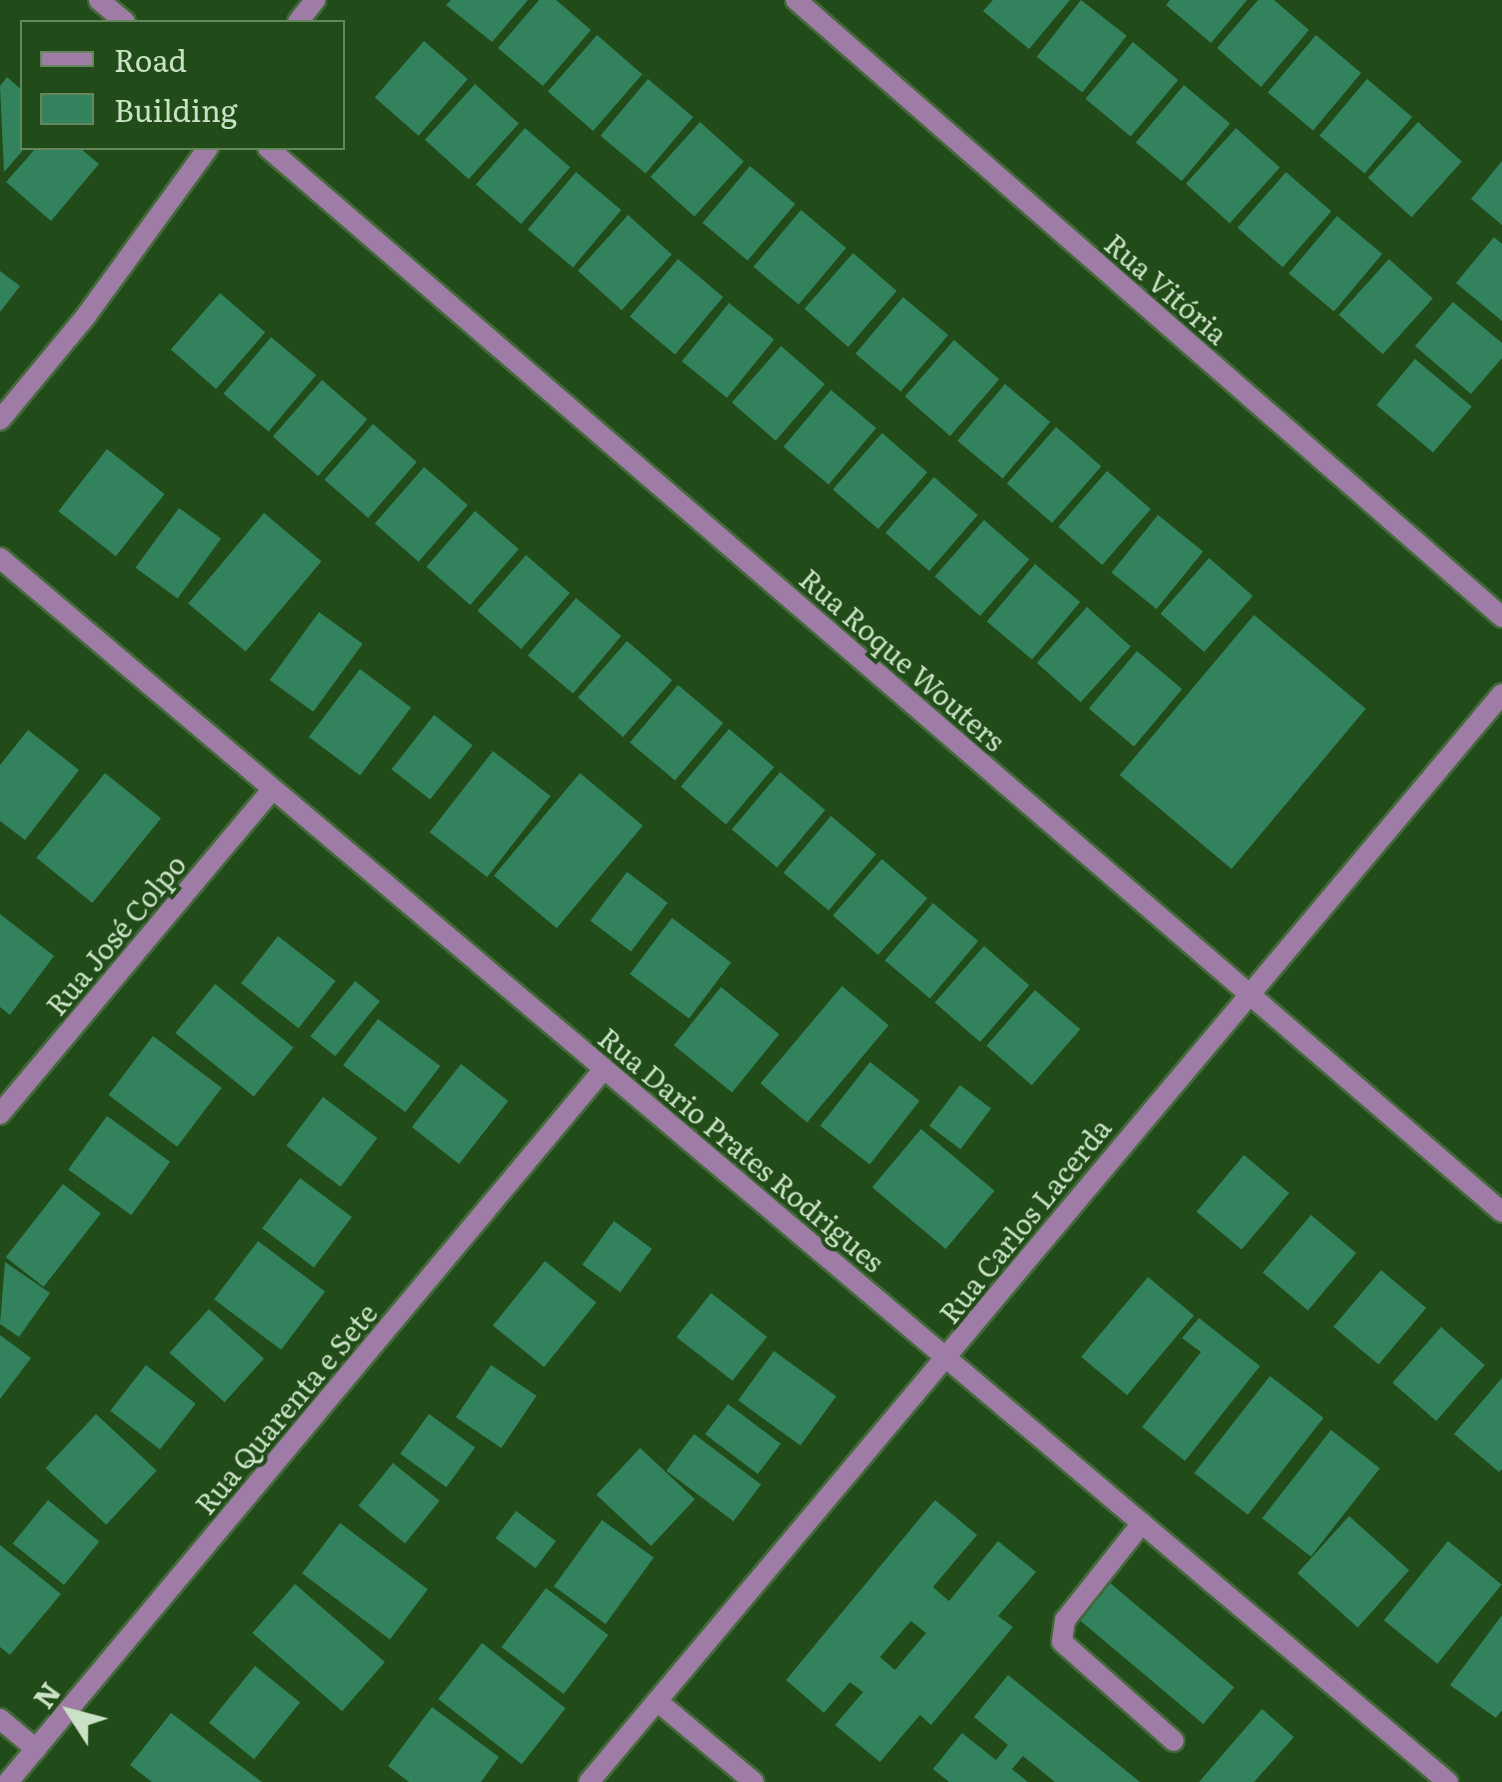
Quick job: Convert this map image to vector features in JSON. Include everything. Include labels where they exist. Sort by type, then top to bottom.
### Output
[{"type":"street","points":[[99,0],[123,20]]},
{"type":"street","points":[[300,20],[315,0]]},
{"type":"street","name":"Rua Vitória","points":[[796,0],[1502,617]]},
{"type":"street","points":[[0,420],[86,316],[207,150]]},
{"type":"street","name":"Rua Roque Wouters","points":[[270,150],[1502,1212]]},
{"type":"street","name":"Rua Dario Prates Rodrigues","points":[[0,558],[1448,1782]]},
{"type":"street","name":"Rua Carlos Lacerda","points":[[589,1782],[1502,694]]},
{"type":"street","name":"Rua José Colpo","points":[[0,1114],[273,789]]},
{"type":"street","name":"Rua Quarenta e Sete","points":[[8,1782],[604,1069]]},
{"type":"street","points":[[1142,1523],[1064,1620],[1062,1642],[1174,1742]]},
{"type":"street","points":[[657,1701],[754,1782]]},
{"type":"street","points":[[0,1719],[36,1748]]},
{"type":"building","points":[[451,0],[528,0],[492,42],[446,5]]},
{"type":"building","points":[[539,0],[556,0],[591,30],[543,86],[498,48]]},
{"type":"building","points":[[993,0],[1070,0],[1029,49],[983,11]]},
{"type":"building","points":[[1081,0],[1127,36],[1082,92],[1037,57]]},
{"type":"building","points":[[1170,0],[1247,0],[1211,43],[1166,5]]},
{"type":"building","points":[[1258,0],[1274,0],[1309,30],[1261,87],[1217,48]]},
{"type":"building","points":[[597,35],[642,74],[593,131],[548,92]]},
{"type":"building","points":[[1316,35],[1361,73],[1313,130],[1268,92]]},
{"type":"building","points":[[424,41],[468,79],[419,136],[375,98]]},
{"type":"building","points":[[1133,42],[1178,80],[1131,137],[1085,99]]},
{"type":"building","points":[[7,77],[20,88],[20,150],[23,150],[4,172],[0,86]]},
{"type":"building","points":[[648,79],[693,117],[646,174],[600,136]]},
{"type":"building","points":[[1367,79],[1412,117],[1365,174],[1319,136]]},
{"type":"building","points":[[475,84],[519,123],[469,179],[425,140]]},
{"type":"building","points":[[1184,85],[1230,124],[1182,181],[1136,142]]},
{"type":"building","points":[[700,122],[744,161],[694,216],[650,177]]},
{"type":"building","points":[[1418,122],[1462,161],[1412,217],[1368,178]]},
{"type":"building","points":[[525,128],[570,167],[521,224],[476,185]]},
{"type":"building","points":[[1236,128],[1280,167],[1230,223],[1186,184]]},
{"type":"building","points":[[34,150],[82,150],[99,164],[51,221],[6,182]]},
{"type":"building","points":[[1502,161],[1502,225],[1471,199]]},
{"type":"building","points":[[750,166],[795,204],[748,261],[702,223]]},
{"type":"building","points":[[576,172],[621,210],[573,267],[528,229]]},
{"type":"building","points":[[1286,172],[1331,211],[1283,267],[1237,228]]},
{"type":"building","points":[[801,210],[846,248],[799,305],[753,267]]},
{"type":"building","points":[[628,215],[672,254],[622,310],[578,271]]},
{"type":"building","points":[[1337,216],[1382,254],[1334,311],[1289,273]]},
{"type":"building","points":[[1494,237],[1502,244],[1502,321],[1456,283]]},
{"type":"building","points":[[853,253],[897,291],[848,347],[804,309]]},
{"type":"building","points":[[678,259],[723,297],[675,354],[630,316]]},
{"type":"building","points":[[1389,259],[1433,298],[1383,354],[1339,315]]},
{"type":"building","points":[[0,271],[20,286],[0,312]]},
{"type":"building","points":[[220,293],[265,332],[216,389],[171,350]]},
{"type":"building","points":[[903,297],[948,335],[901,392],[855,354]]},
{"type":"building","points":[[1453,302],[1502,343],[1502,358],[1471,394],[1415,346]]},
{"type":"building","points":[[729,303],[774,340],[727,398],[682,361]]},
{"type":"building","points":[[271,337],[316,375],[269,432],[223,394]]},
{"type":"building","points":[[954,340],[999,379],[950,436],[905,397]]},
{"type":"building","points":[[781,346],[825,384],[776,441],[732,403]]},
{"type":"building","points":[[1415,359],[1472,407],[1433,453],[1376,405]]},
{"type":"building","points":[[322,380],[367,419],[318,476],[273,437]]},
{"type":"building","points":[[1005,384],[1050,422],[1003,479],[957,441]]},
{"type":"building","points":[[831,390],[876,428],[829,485],[783,447]]},
{"type":"building","points":[[373,424],[417,462],[368,518],[324,480]]},
{"type":"building","points":[[1056,427],[1101,466],[1052,523],[1007,484]]},
{"type":"building","points":[[882,433],[927,472],[878,529],[833,490]]},
{"type":"building","points":[[107,449],[165,494],[116,556],[58,511]]},
{"type":"building","points":[[424,467],[468,505],[419,562],[375,524]]},
{"type":"building","points":[[1107,471],[1151,509],[1102,565],[1058,527]]},
{"type":"building","points":[[934,477],[978,515],[929,571],[885,533]]},
{"type":"building","points":[[179,508],[221,539],[178,598],[136,568]]},
{"type":"building","points":[[475,511],[519,549],[470,605],[426,567]]},
{"type":"building","points":[[264,513],[321,561],[246,652],[188,603]]},
{"type":"building","points":[[1158,515],[1203,552],[1157,609],[1111,573]]},
{"type":"building","points":[[984,520],[1029,559],[980,616],[935,577]]},
{"type":"building","points":[[526,555],[570,593],[521,649],[477,611]]},
{"type":"building","points":[[1209,558],[1253,596],[1204,652],[1160,614]]},
{"type":"building","points":[[1035,564],[1080,602],[1032,659],[987,621]]},
{"type":"building","points":[[576,598],[621,636],[573,693],[528,655]]},
{"type":"building","points":[[1087,607],[1131,646],[1081,702],[1037,663]]},
{"type":"building","points":[[319,612],[363,644],[313,712],[270,680]]},
{"type":"building","points":[[1254,615],[1366,709],[1231,869],[1120,775]]},
{"type":"building","points":[[627,641],[672,680],[623,737],[578,698]]},
{"type":"building","points":[[1137,651],[1182,689],[1134,746],[1089,708]]},
{"type":"building","points":[[360,669],[411,708],[360,775],[309,737]]},
{"type":"building","points":[[678,685],[723,723],[675,780],[630,742]]},
{"type":"building","points":[[434,715],[473,745],[430,800],[392,769]]},
{"type":"building","points":[[729,729],[774,767],[726,824],[681,786]]},
{"type":"building","points":[[28,730],[79,770],[25,840],[0,821],[0,765]]},
{"type":"building","points":[[493,751],[551,796],[487,877],[430,832]]},
{"type":"building","points":[[780,772],[825,810],[777,867],[732,829]]},
{"type":"building","points":[[105,773],[161,818],[92,903],[36,858]]},
{"type":"building","points":[[580,773],[643,826],[557,928],[494,876]]},
{"type":"building","points":[[831,816],[876,854],[829,911],[783,873]]},
{"type":"building","points":[[882,859],[927,898],[878,955],[833,916]]},
{"type":"building","points":[[627,872],[668,903],[631,951],[590,921]]},
{"type":"building","points":[[933,903],[978,941],[930,998],[885,960]]},
{"type":"building","points":[[0,914],[54,956],[10,1015],[0,1007]]},
{"type":"building","points":[[672,918],[731,963],[689,1018],[630,974]]},
{"type":"building","points":[[278,936],[336,981],[299,1028],[241,983]]},
{"type":"building","points":[[984,946],[1029,985],[980,1042],[935,1003]]},
{"type":"building","points":[[355,981],[380,1001],[335,1056],[310,1036]]},
{"type":"building","points":[[215,984],[293,1048],[254,1097],[175,1033]]},
{"type":"building","points":[[842,986],[889,1025],[807,1122],[760,1083]]},
{"type":"building","points":[[721,987],[779,1034],[732,1092],[674,1045]]},
{"type":"building","points":[[1035,990],[1080,1029],[1032,1085],[986,1046]]},
{"type":"building","points":[[378,1019],[440,1066],[405,1112],[343,1065]]},
{"type":"building","points":[[153,1036],[222,1088],[177,1147],[108,1095]]},
{"type":"building","points":[[870,1062],[920,1101],[870,1165],[820,1126]]},
{"type":"building","points":[[461,1064],[508,1101],[459,1164],[412,1127]]},
{"type":"building","points":[[960,1085],[991,1108],[960,1149],[929,1126]]},
{"type":"building","points":[[323,1097],[377,1138],[341,1187],[286,1146]]},
{"type":"building","points":[[107,1116],[170,1162],[131,1215],[68,1169]]},
{"type":"building","points":[[921,1129],[995,1191],[946,1249],[872,1187]]},
{"type":"building","points":[[1244,1155],[1289,1193],[1242,1250],[1196,1212]]},
{"type":"building","points":[[300,1178],[352,1217],[314,1267],[262,1228]]},
{"type":"building","points":[[63,1184],[101,1214],[44,1287],[6,1257]]},
{"type":"building","points":[[1311,1215],[1356,1253],[1308,1310],[1263,1272]]},
{"type":"building","points":[[614,1221],[652,1249],[620,1292],[582,1265]]},
{"type":"building","points":[[258,1241],[325,1292],[281,1350],[214,1299]]},
{"type":"building","points":[[545,1261],[596,1303],[544,1367],[493,1326]]},
{"type":"building","points":[[5,1262],[50,1293],[19,1337],[0,1324]]},
{"type":"building","points":[[1381,1270],[1426,1308],[1379,1365],[1333,1327]]},
{"type":"building","points":[[1148,1277],[1194,1316],[1127,1395],[1081,1357]]},
{"type":"building","points":[[711,1293],[767,1337],[732,1381],[677,1337]]},
{"type":"building","points":[[209,1309],[264,1359],[225,1402],[170,1353]]},
{"type":"building","points":[[1199,1318],[1260,1366],[1185,1461],[1142,1427],[1201,1352],[1182,1338]]},
{"type":"building","points":[[1441,1327],[1485,1365],[1436,1421],[1392,1383]]},
{"type":"building","points":[[0,1335],[31,1358],[0,1399]]},
{"type":"building","points":[[774,1351],[836,1396],[800,1446],[738,1400]]},
{"type":"building","points":[[146,1365],[196,1404],[160,1449],[110,1411]]},
{"type":"building","points":[[491,1365],[537,1396],[501,1448],[456,1417]]},
{"type":"building","points":[[1270,1376],[1324,1418],[1248,1515],[1194,1473]]},
{"type":"building","points":[[1502,1378],[1502,1469],[1499,1472],[1454,1434]]},
{"type":"building","points":[[728,1404],[781,1444],[758,1474],[705,1434]]},
{"type":"building","points":[[96,1414],[157,1471],[106,1525],[46,1468]]},
{"type":"building","points":[[429,1414],[475,1448],[446,1487],[400,1454]]},
{"type":"building","points":[[1331,1430],[1380,1468],[1311,1556],[1262,1518]]},
{"type":"building","points":[[694,1434],[761,1485],[733,1521],[666,1471]]},
{"type":"building","points":[[640,1448],[695,1499],[651,1546],[596,1495]]},
{"type":"building","points":[[393,1463],[440,1501],[405,1544],[358,1506]]},
{"type":"building","points":[[48,1500],[99,1542],[64,1585],[13,1544]]},
{"type":"building","points":[[935,1500],[977,1535],[933,1587],[949,1601],[998,1541],[1036,1572],[998,1616],[1013,1627],[931,1725],[920,1715],[880,1762],[835,1725],[863,1692],[850,1682],[824,1713],[786,1680]],"holes":[[[911,1621],[926,1633],[895,1670],[880,1657]]]},
{"type":"building","points":[[516,1511],[556,1541],[535,1568],[496,1538]]},
{"type":"building","points":[[1349,1516],[1409,1570],[1358,1627],[1297,1573]]},
{"type":"building","points":[[602,1520],[654,1558],[606,1624],[554,1586]]},
{"type":"building","points":[[340,1523],[428,1589],[390,1640],[302,1573]]},
{"type":"building","points":[[1448,1541],[1502,1584],[1437,1664],[1384,1620]]},
{"type":"building","points":[[0,1545],[61,1594],[10,1655],[0,1647]]},
{"type":"building","points":[[1110,1583],[1234,1687],[1203,1724],[1079,1620]]},
{"type":"building","points":[[295,1584],[385,1662],[342,1711],[252,1633]]},
{"type":"building","points":[[546,1588],[608,1635],[564,1694],[501,1647]]},
{"type":"building","points":[[1502,1615],[1502,1710],[1496,1718],[1450,1685]]},
{"type":"building","points":[[482,1643],[566,1708],[522,1764],[438,1699]]},
{"type":"building","points":[[255,1666],[300,1703],[254,1759],[209,1723]]},
{"type":"building","points":[[1008,1675],[1140,1782],[1055,1782],[1023,1756],[1012,1769],[1028,1782],[949,1782],[933,1769],[962,1733],[996,1760],[1008,1745],[974,1717]]},
{"type":"building","points":[[432,1707],[499,1757],[481,1782],[409,1782],[388,1766]]},
{"type":"building","points":[[1262,1709],[1294,1737],[1254,1782],[1199,1782]]},
{"type":"building","points":[[171,1713],[262,1782],[152,1782],[130,1765]]}]
